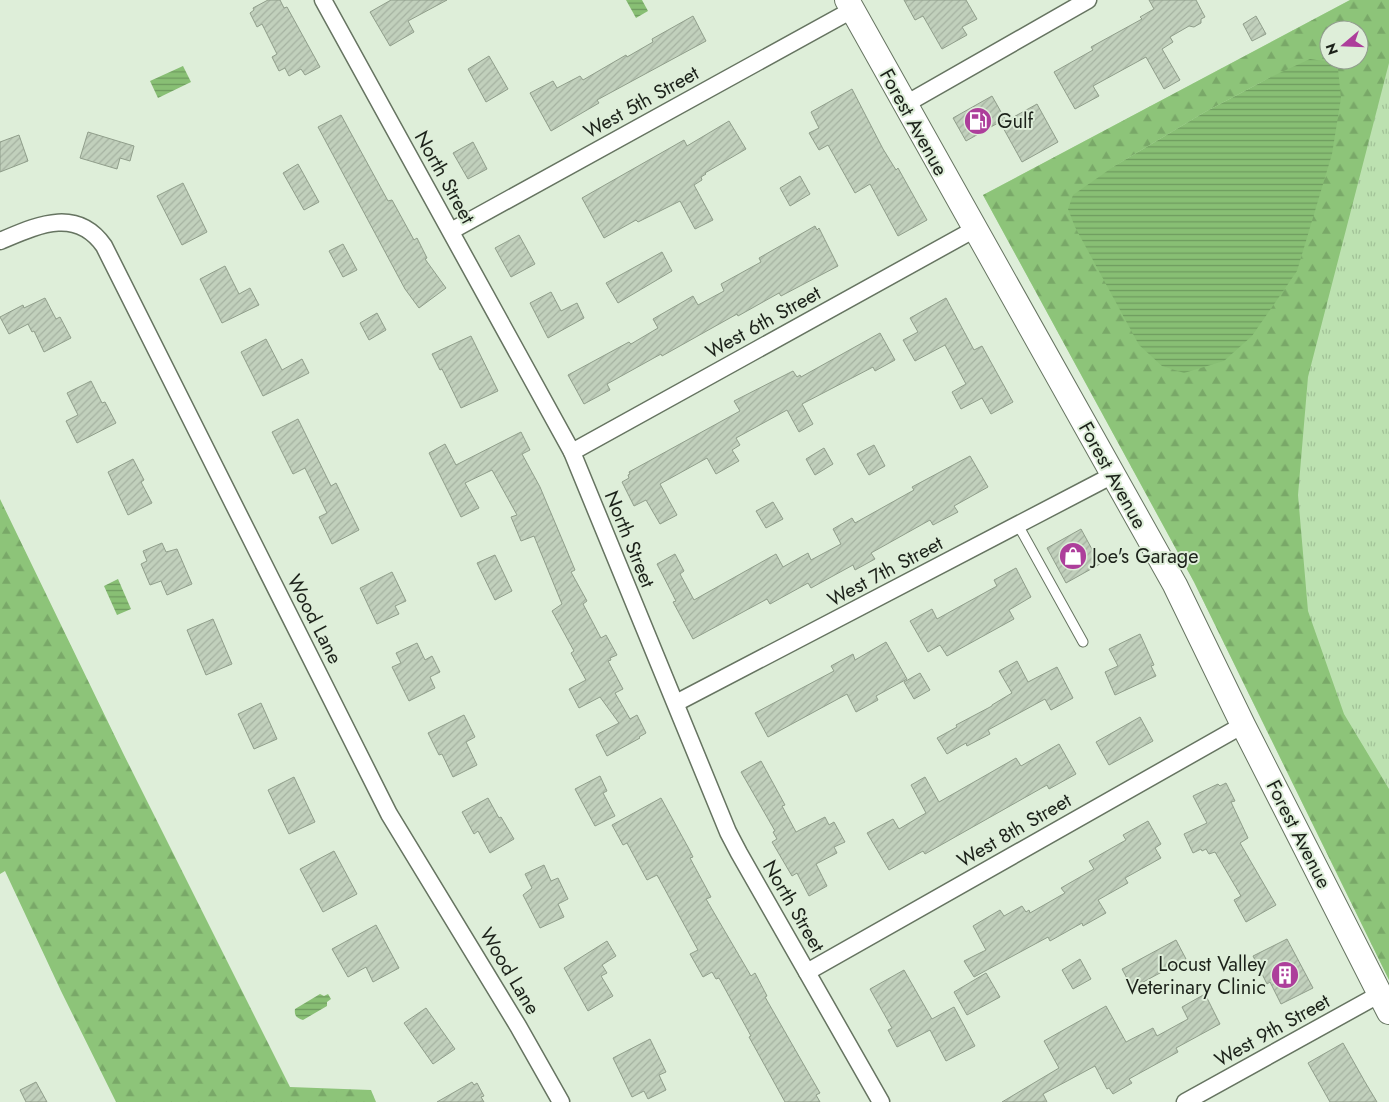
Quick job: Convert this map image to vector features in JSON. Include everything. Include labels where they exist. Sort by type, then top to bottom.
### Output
[{"type":"main road","name":"Forest Avenue","points":[[849,5],[1175,585],[1243,725],[1385,1003]]},
{"type":"street","name":"North Street","points":[[323,0],[572,452],[735,846],[881,1102]]},
{"type":"street","points":[[904,105],[1088,0]]},
{"type":"street","name":"West 5th Street","points":[[451,231],[849,5]]},
{"type":"street","name":"Wood Lane","points":[[0,240],[47,223],[58,222],[74,223],[86,228],[97,236],[104,246],[389,814],[518,1026],[561,1102]]},
{"type":"street","name":"West 6th Street","points":[[572,452],[975,229]]},
{"type":"street","name":"West 7th Street","points":[[676,704],[1113,475]]},
{"type":"street","name":"West 8th Street","points":[[807,972],[1243,725]]},
{"type":"street","name":"West 9th Street","points":[[1185,1102],[1385,1003]]},
{"type":"lane","points":[[1018,525],[1083,642]]},
{"type":"green space","points":[[1350,0],[1389,0],[1389,980],[1194,582],[983,195]]},
{"type":"green space","points":[[1350,0],[1389,0],[1389,63],[1308,377],[1298,495],[1308,611],[1344,714],[1389,789],[1389,980],[1194,582],[983,195]],"holes":[[[1273,76],[1113,167],[1205,112]]]},
{"type":"green space","points":[[0,499],[123,753],[290,1087],[371,1090],[376,1102],[116,1102],[5,871],[0,874]]},
{"type":"shaded area","points":[[626,0],[642,0],[648,11],[636,18]]},
{"type":"shaded area","points":[[1310,59],[1319,60],[1319,70],[1338,70],[1341,98],[1332,154],[1297,271],[1252,336],[1224,361],[1184,373],[1162,366],[1139,345],[1075,227],[1068,209],[1073,195],[1113,167],[1205,112]]},
{"type":"shaded area","points":[[183,66],[191,82],[158,98],[150,81]]},
{"type":"shaded area","points":[[118,579],[131,609],[117,615],[104,586]]},
{"type":"shaded area","points":[[320,994],[324,996],[328,994],[331,999],[327,1002],[327,1006],[303,1020],[296,1016],[295,1009]]},
{"type":"building","points":[[268,0],[280,0],[284,8],[287,7],[320,67],[305,75],[301,69],[289,76],[285,68],[279,71],[272,57],[277,54],[262,24],[257,27],[250,13],[254,10],[253,8]]},
{"type":"building","points":[[391,0],[447,0],[408,21],[414,32],[390,46],[370,12]]},
{"type":"building","points":[[904,0],[966,0],[977,19],[962,27],[967,35],[942,49],[923,16],[915,20]]},
{"type":"building","points":[[1149,0],[1196,0],[1205,17],[1201,19],[1201,23],[1194,27],[1189,26],[1170,37],[1173,42],[1162,49],[1180,80],[1164,89],[1146,57],[1093,86],[1099,96],[1075,109],[1054,72],[1093,50],[1091,47],[1142,19],[1140,17],[1154,9]]},
{"type":"building","points":[[693,16],[706,41],[597,100],[599,103],[551,131],[530,93],[553,81],[557,88],[580,76],[583,80],[653,42],[652,39]]},
{"type":"building","points":[[1256,16],[1266,34],[1252,41],[1243,24]]},
{"type":"building","points":[[489,56],[508,89],[486,102],[468,69]]},
{"type":"building","points":[[852,89],[883,149],[896,170],[898,168],[927,220],[898,236],[870,184],[855,193],[828,145],[819,150],[809,133],[819,128],[811,112]]},
{"type":"building","points":[[992,96],[1005,119],[966,141],[953,118]]},
{"type":"building","points":[[1037,104],[1058,142],[1022,162],[1001,124]]},
{"type":"building","points":[[341,115],[388,201],[392,200],[414,240],[417,238],[427,258],[425,259],[446,288],[419,308],[405,289],[318,127]]},
{"type":"building","points":[[729,121],[746,149],[705,173],[701,177],[702,180],[694,185],[713,220],[695,229],[680,201],[638,222],[636,220],[604,238],[582,198],[684,140],[687,146]]},
{"type":"building","points":[[88,132],[134,146],[130,161],[120,158],[117,169],[80,158]]},
{"type":"building","points":[[19,135],[28,161],[0,172],[0,142]]},
{"type":"building","points":[[473,142],[487,169],[468,179],[453,153]]},
{"type":"building","points":[[298,164],[319,202],[304,210],[283,173]]},
{"type":"building","points":[[800,176],[810,194],[790,206],[780,188]]},
{"type":"building","points":[[183,183],[207,232],[182,245],[157,196]]},
{"type":"building","points":[[815,226],[817,230],[819,228],[838,266],[781,296],[779,293],[738,316],[737,314],[662,356],[661,354],[607,384],[610,390],[584,404],[568,375],[629,342],[631,344],[658,328],[653,319],[693,296],[698,305],[724,291],[721,284],[761,262],[759,258]]},
{"type":"building","points":[[519,235],[535,264],[511,277],[495,248]]},
{"type":"building","points":[[343,244],[357,270],[343,277],[329,251]]},
{"type":"building","points":[[662,252],[672,271],[618,303],[606,283]]},
{"type":"building","points":[[225,266],[239,294],[250,288],[259,305],[222,323],[200,279]]},
{"type":"building","points":[[551,292],[561,311],[577,303],[584,318],[548,338],[530,303]]},
{"type":"building","points":[[45,298],[56,319],[60,317],[71,338],[44,352],[34,331],[32,332],[28,324],[9,334],[0,317],[23,305],[24,308]]},
{"type":"building","points":[[946,298],[974,350],[982,346],[1013,402],[991,414],[982,398],[961,409],[952,392],[966,384],[945,345],[915,361],[903,340],[918,332],[910,318]]},
{"type":"building","points":[[377,313],[386,330],[369,340],[360,323]]},
{"type":"building","points":[[880,333],[895,360],[875,371],[873,367],[802,404],[813,424],[799,432],[787,410],[736,438],[740,445],[732,450],[739,461],[716,474],[707,458],[660,484],[677,515],[660,524],[646,500],[634,506],[622,482],[629,478],[629,472],[740,411],[734,401],[793,371],[797,377],[800,375],[801,377]]},
{"type":"building","points":[[471,336],[498,391],[461,408],[442,369],[440,370],[432,354]]},
{"type":"building","points":[[266,339],[282,370],[302,359],[309,373],[263,396],[241,352]]},
{"type":"building","points":[[91,381],[102,403],[105,402],[116,423],[77,443],[66,421],[78,415],[67,393]]},
{"type":"building","points":[[298,419],[331,486],[336,483],[359,530],[332,544],[319,517],[327,513],[305,468],[293,474],[272,432]]},
{"type":"building","points":[[521,432],[530,450],[522,454],[540,487],[575,570],[571,572],[587,601],[583,604],[601,638],[606,635],[617,655],[608,661],[623,689],[615,693],[630,719],[637,715],[646,733],[607,756],[596,735],[619,723],[600,697],[579,708],[569,689],[586,680],[571,653],[574,651],[552,611],[562,604],[534,536],[521,541],[511,517],[517,515],[492,470],[465,483],[479,508],[461,517],[429,453],[445,444],[456,465]]},
{"type":"building","points":[[874,445],[885,466],[869,475],[857,454]]},
{"type":"building","points":[[824,448],[833,464],[815,475],[806,459]]},
{"type":"building","points":[[970,456],[988,487],[954,506],[958,512],[933,525],[930,520],[871,553],[875,559],[855,570],[853,565],[811,588],[808,583],[770,604],[767,599],[693,639],[673,602],[676,601],[657,564],[675,554],[684,571],[680,574],[694,600],[776,554],[783,567],[808,553],[811,560],[841,544],[833,529],[852,518],[855,523],[914,490],[912,487]]},
{"type":"building","points":[[133,459],[144,480],[141,482],[152,503],[128,515],[108,472]]},
{"type":"building","points":[[773,502],[783,519],[766,528],[756,511]]},
{"type":"building","name":"Joe's Garage","points":[[1081,529],[1100,564],[1066,583],[1047,548]]},
{"type":"building","points":[[162,543],[166,552],[177,549],[192,584],[167,595],[161,581],[150,585],[141,564],[147,561],[143,551]]},
{"type":"building","points":[[495,555],[512,591],[495,600],[477,563]]},
{"type":"building","points":[[1016,568],[1031,597],[1009,610],[1014,619],[947,656],[940,645],[928,652],[910,621],[932,609],[937,619],[997,586],[994,580]]},
{"type":"building","points":[[392,572],[406,601],[395,606],[399,614],[377,624],[360,588]]},
{"type":"building","points":[[213,619],[232,664],[206,675],[187,630]]},
{"type":"building","points":[[1140,634],[1154,665],[1151,666],[1156,676],[1115,695],[1105,672],[1118,666],[1109,649]]},
{"type":"building","points":[[886,642],[907,679],[876,696],[878,700],[856,712],[847,694],[768,737],[755,713],[834,671],[831,666],[853,654],[855,660]]},
{"type":"building","points":[[417,643],[425,660],[432,656],[440,672],[430,677],[435,688],[409,701],[392,667],[401,663],[396,653]]},
{"type":"building","points":[[1017,661],[1028,682],[1057,667],[1073,698],[1051,710],[1045,699],[988,730],[990,734],[967,746],[966,743],[947,754],[937,738],[1012,693],[999,671]]},
{"type":"building","points":[[920,673],[930,690],[914,699],[904,682]]},
{"type":"building","points":[[261,703],[277,739],[254,749],[238,714]]},
{"type":"building","points":[[464,715],[475,737],[466,742],[477,765],[453,777],[442,754],[439,755],[428,733]]},
{"type":"building","points":[[1140,717],[1153,741],[1109,765],[1096,742]]},
{"type":"building","points":[[1059,744],[1076,774],[1049,789],[1047,785],[925,854],[923,851],[889,870],[867,833],[893,819],[899,829],[926,813],[911,785],[925,777],[939,802],[1016,758],[1021,766]]},
{"type":"building","points":[[761,761],[785,805],[782,806],[796,832],[825,817],[829,825],[834,822],[845,842],[834,847],[837,853],[816,864],[827,886],[809,896],[797,873],[792,876],[772,842],[777,839],[773,832],[775,831],[741,772]]},
{"type":"building","points":[[600,776],[607,791],[603,793],[615,816],[595,826],[575,789]]},
{"type":"building","points":[[294,777],[315,822],[289,834],[268,790]]},
{"type":"building","points":[[1226,783],[1235,801],[1231,802],[1248,838],[1240,843],[1276,905],[1246,922],[1234,900],[1241,896],[1215,852],[1209,854],[1206,849],[1202,851],[1201,849],[1193,853],[1184,834],[1207,823],[1193,796],[1218,784],[1220,786]]},
{"type":"building","points":[[488,798],[514,839],[490,853],[478,831],[474,834],[462,812]]},
{"type":"building","points":[[661,798],[689,849],[693,857],[690,858],[711,897],[706,899],[751,976],[755,973],[767,996],[765,997],[820,1093],[816,1095],[820,1102],[785,1102],[719,978],[716,979],[712,972],[703,977],[690,954],[698,950],[657,875],[647,880],[627,843],[623,845],[612,825]]},
{"type":"building","points":[[1148,821],[1161,844],[1155,848],[1161,858],[1125,878],[1128,883],[1098,900],[1106,913],[1083,926],[1082,923],[1050,941],[1048,937],[974,977],[964,961],[986,950],[973,926],[1000,910],[1004,916],[1022,906],[1026,912],[1029,910],[1030,913],[1065,893],[1061,888],[1094,869],[1089,861],[1126,840],[1123,835]]},
{"type":"building","points":[[334,851],[357,894],[323,912],[300,869]]},
{"type":"building","points":[[544,865],[551,881],[558,878],[568,899],[558,904],[564,917],[540,928],[523,895],[532,888],[525,874]]},
{"type":"building","points":[[376,925],[399,968],[373,982],[366,967],[348,977],[332,949]]},
{"type":"building","name":"Locust Valley Veterinary Clinic","points":[[1287,939],[1313,988],[1281,1004],[1270,982],[1267,984],[1253,956]]},
{"type":"building","points":[[1176,940],[1186,959],[1132,988],[1122,969]]},
{"type":"building","points":[[607,941],[616,956],[602,965],[607,973],[601,976],[613,996],[588,1011],[564,968]]},
{"type":"building","points":[[1080,959],[1091,979],[1073,989],[1062,970]]},
{"type":"building","points":[[904,970],[932,1019],[954,1007],[975,1046],[946,1061],[930,1030],[897,1047],[888,1030],[892,1028],[870,989]]},
{"type":"building","points":[[986,973],[1000,997],[967,1015],[954,992]]},
{"type":"building","points":[[1205,994],[1220,1024],[1176,1048],[1178,1052],[1129,1079],[1132,1083],[1113,1094],[1109,1088],[1107,1089],[1095,1066],[1043,1094],[1047,1102],[1002,1102],[1059,1068],[1044,1041],[1106,1006],[1126,1042],[1153,1028],[1157,1036],[1188,1019],[1182,1007]]},
{"type":"building","points":[[426,1008],[455,1049],[433,1064],[404,1023]]},
{"type":"building","points":[[650,1039],[666,1072],[659,1075],[666,1090],[648,1099],[644,1091],[632,1097],[613,1058]]},
{"type":"building","points":[[1343,1043],[1377,1102],[1330,1102],[1308,1063]]},
{"type":"building","points":[[36,1082],[47,1102],[26,1102],[20,1090]]},
{"type":"building","points":[[472,1082],[474,1085],[477,1083],[484,1096],[481,1097],[484,1102],[437,1102]]},
{"type":"place","name":"Gulf","points":[[978,121]]},
{"type":"place","name":"Joe's Garage","points":[[1073,556]]},
{"type":"place","name":"Locust Valley Veterinary Clinic","points":[[1285,975]]}]
